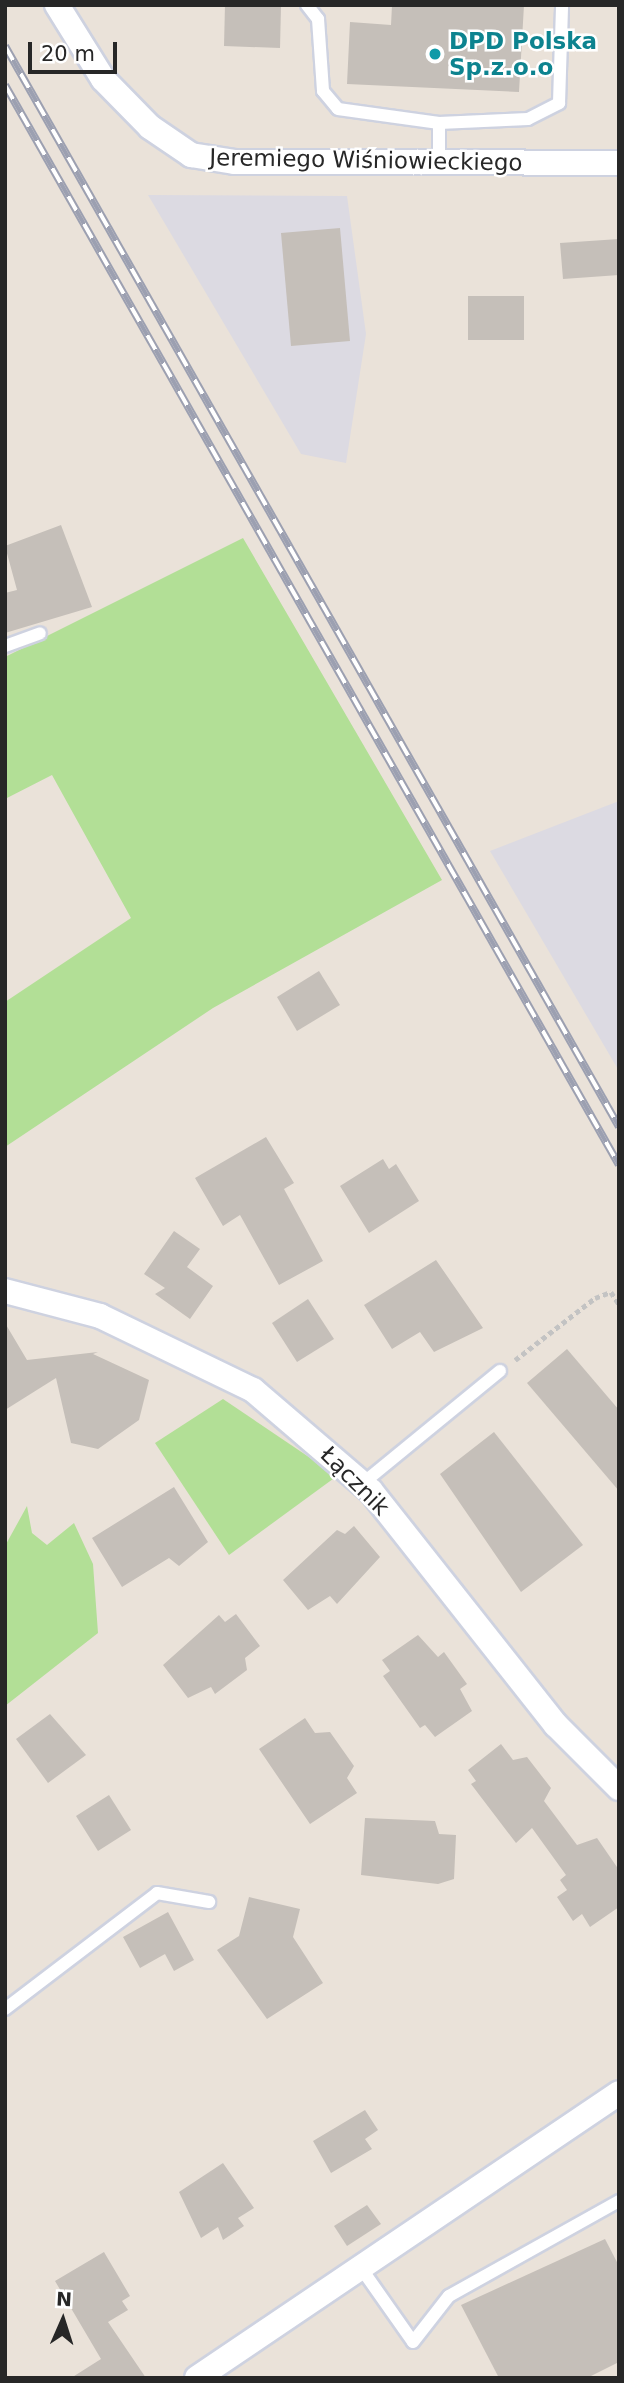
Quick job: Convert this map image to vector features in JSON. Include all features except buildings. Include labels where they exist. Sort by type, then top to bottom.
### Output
[{"type":"street","name":"Jeremiego Wiśniowieckiego","points":[[57,5],[103,79],[150,127],[191,155],[235,162],[619,163]]},
{"type":"street","name":"Łącznik","points":[[5,1291],[100,1316],[184,1352],[253,1390],[363,1483],[556,1725],[619,1788]]},
{"type":"street","points":[[197,2378],[619,2093]]},
{"type":"lane","points":[[307,5],[318,19],[323,92],[338,108],[439,123],[528,118],[559,103],[562,5]]},
{"type":"lane","points":[[439,123],[439,163]]},
{"type":"lane","points":[[5,646],[40,633]]},
{"type":"lane","points":[[363,1483],[500,1371]]},
{"type":"lane","points":[[5,2009],[157,1893],[209,1902]]},
{"type":"lane","points":[[360,2268],[413,2342],[449,2296],[619,2201]]},
{"type":"path","points":[[500,1371],[595,1298],[611,1292],[619,1304]]},
{"type":"shaded area","points":[[148,195],[347,196],[366,334],[346,463],[301,454]]},
{"type":"shaded area","points":[[619,801],[619,1071],[490,851]]},
{"type":"green space","points":[[243,538],[442,880],[213,1008],[5,1147],[5,1002],[131,918],[52,775],[5,799],[5,657]]},
{"type":"green space","points":[[223,1399],[337,1476],[229,1555],[155,1443]]},
{"type":"green space","points":[[27,1506],[32,1533],[47,1545],[74,1523],[93,1564],[98,1633],[5,1706],[5,1546]]},
{"type":"railway","points":[[5,46],[619,1127]]},
{"type":"railway","points":[[5,85],[619,1165]]},
{"type":"place","name":"DPD Polska Sp.z.o.o","points":[[435,54]]}]
